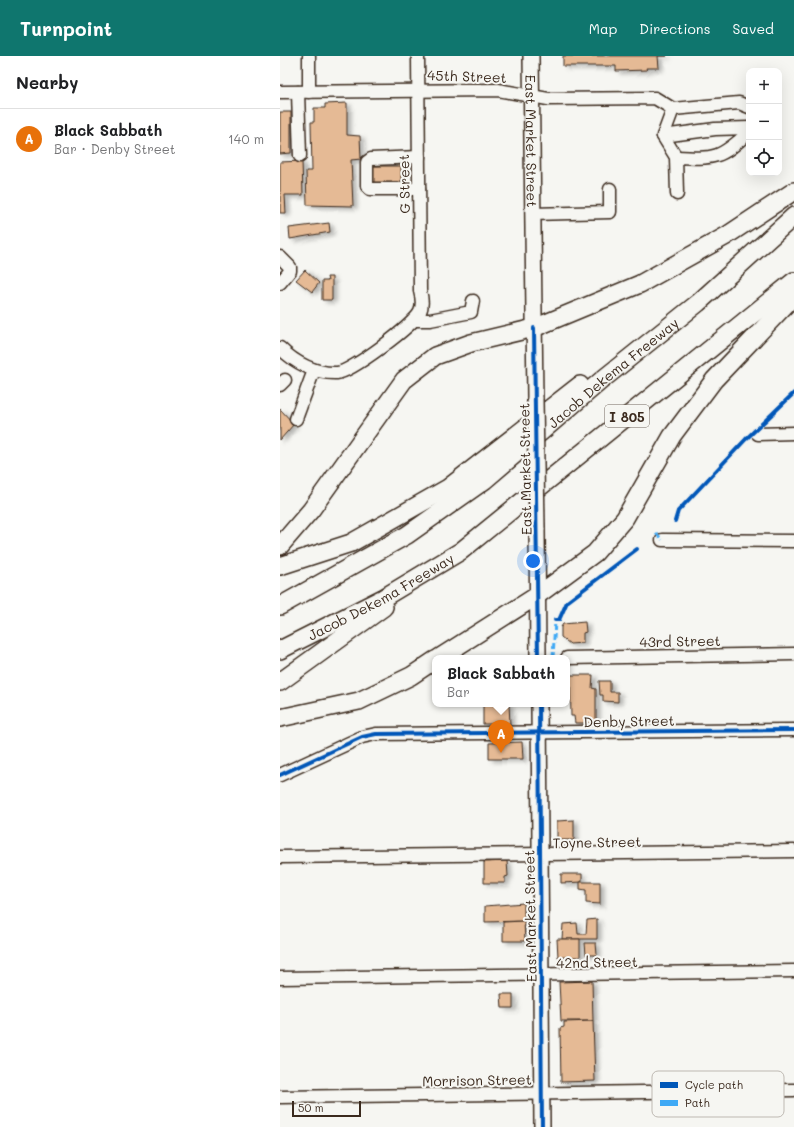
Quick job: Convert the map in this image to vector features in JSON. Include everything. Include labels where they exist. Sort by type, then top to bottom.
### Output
[{"type":"highway","points":[[280,546],[311,510],[404,380],[435,356],[471,343],[534,328],[640,284],[726,236],[794,191]]},
{"type":"highway","name":"Jacob Dekema Freeway","points":[[280,606],[407,535],[485,480],[603,379],[698,303],[794,216]]},
{"type":"highway","name":"Jacob Dekema Freeway","points":[[280,650],[383,598],[461,551],[794,281]]},
{"type":"highway","points":[[444,655],[538,595],[595,553],[625,518],[672,436],[714,380],[794,296]]},
{"type":"highway","points":[[280,566],[351,543],[448,488],[588,379],[698,303]]},
{"type":"highway","points":[[280,682],[461,551]]},
{"type":"highway","points":[[280,718],[359,701],[411,676],[432,662]]},
{"type":"main road","name":"East Market Street","points":[[531,56],[538,655]]},
{"type":"main road","name":"East Market Street","points":[[539,707],[542,1127]]},
{"type":"street","points":[[300,156],[304,92],[309,56]]},
{"type":"street","name":"G Street","points":[[417,316],[422,300],[420,291],[418,56]]},
{"type":"street","name":"45th Street","points":[[280,92],[498,90],[548,99],[654,98],[673,109]]},
{"type":"street","points":[[677,194],[676,157],[670,150],[663,136],[673,109],[739,103],[746,106]]},
{"type":"street","points":[[663,136],[715,129],[746,128]]},
{"type":"street","points":[[676,157],[718,156],[733,147],[746,135]]},
{"type":"street","points":[[418,158],[371,159],[367,162],[367,186],[370,189],[419,190]]},
{"type":"street","points":[[532,214],[610,212],[610,189]]},
{"type":"street","points":[[280,257],[290,267],[290,271],[280,283]]},
{"type":"street","points":[[280,348],[301,364],[314,370],[320,372],[339,373],[354,366],[417,316],[430,320],[471,312],[473,301]]},
{"type":"street","points":[[296,419],[314,370]]},
{"type":"street","points":[[758,434],[794,434]]},
{"type":"street","points":[[662,540],[794,541]]},
{"type":"street","name":"43rd Street","points":[[570,658],[794,654]]},
{"type":"street","name":"Denby Street","points":[[280,775],[362,737],[376,734],[794,730]]},
{"type":"street","name":"Toyne Street","points":[[280,857],[794,851]]},
{"type":"street","name":"42nd Street","points":[[280,978],[794,971]]},
{"type":"street","name":"Morrison Street","points":[[784,1090],[794,1090]]},
{"type":"street","name":"Morrison Street","points":[[280,1097],[652,1092]]},
{"type":"building","points":[[563,56],[658,56],[659,68],[616,71],[616,66],[563,66]]},
{"type":"building","points":[[347,103],[347,135],[360,136],[361,159],[351,160],[353,206],[307,205],[306,171],[312,171],[311,122],[314,122],[314,108],[325,108],[325,104]]},
{"type":"building","points":[[280,112],[291,112],[291,153],[280,154]]},
{"type":"building","points":[[302,161],[303,195],[285,195],[286,213],[280,213],[280,162]]},
{"type":"building","points":[[371,166],[401,166],[401,183],[371,183]]},
{"type":"building","points":[[329,223],[330,232],[290,239],[289,228]]},
{"type":"building","points":[[305,270],[319,283],[312,292],[296,280]]},
{"type":"building","points":[[327,277],[332,277],[332,300],[322,300],[322,281],[328,281]]},
{"type":"building","points":[[280,409],[294,424],[280,440]]},
{"type":"building","points":[[585,622],[586,632],[583,633],[583,643],[570,644],[561,637],[561,627],[563,624]]},
{"type":"building","points":[[570,675],[593,675],[592,688],[596,689],[596,723],[575,723],[574,716],[571,716]]},
{"type":"building","points":[[599,681],[610,681],[610,692],[618,692],[618,702],[603,701],[603,695],[600,695]]},
{"type":"building","points":[[483,707],[509,707],[510,724],[483,724]]},
{"type":"building","points":[[522,742],[523,759],[489,759],[489,743]]},
{"type":"building","points":[[574,820],[574,840],[557,840],[557,821]]},
{"type":"building","points":[[507,861],[508,876],[505,877],[505,883],[484,883],[484,862]]},
{"type":"building","points":[[561,874],[582,874],[582,882],[561,883]]},
{"type":"building","points":[[580,882],[600,882],[600,904],[586,903],[586,890],[580,889]]},
{"type":"building","points":[[524,903],[524,921],[485,922],[485,906]]},
{"type":"building","points":[[597,919],[597,939],[562,939],[563,924],[577,923],[578,934],[586,934],[587,920]]},
{"type":"building","points":[[524,921],[525,941],[503,941],[503,922]]},
{"type":"building","points":[[557,939],[580,939],[580,957],[558,957]]},
{"type":"building","points":[[585,943],[596,943],[597,955],[586,955]]},
{"type":"building","points":[[592,981],[593,1021],[561,1021],[559,982]]},
{"type":"building","points":[[501,994],[513,994],[513,1008],[502,1008]]},
{"type":"building","points":[[593,1021],[595,1081],[561,1082],[560,1028],[564,1027],[564,1022]]},
{"type":"marked path","points":[[656,533],[662,540]]},
{"type":"marked path","points":[[553,655],[555,620],[558,620]]},
{"type":"cycle path","points":[[534,328],[538,655]]},
{"type":"cycle path","points":[[675,521],[678,511],[746,439],[794,393]]},
{"type":"cycle path","points":[[555,620],[559,620],[567,602],[637,549]]},
{"type":"cycle path","points":[[539,707],[542,1127]]},
{"type":"cycle path","points":[[280,775],[362,737],[376,734],[794,730]]},
{"type":"place","name":"Black Sabbath","points":[[501,753]]}]
